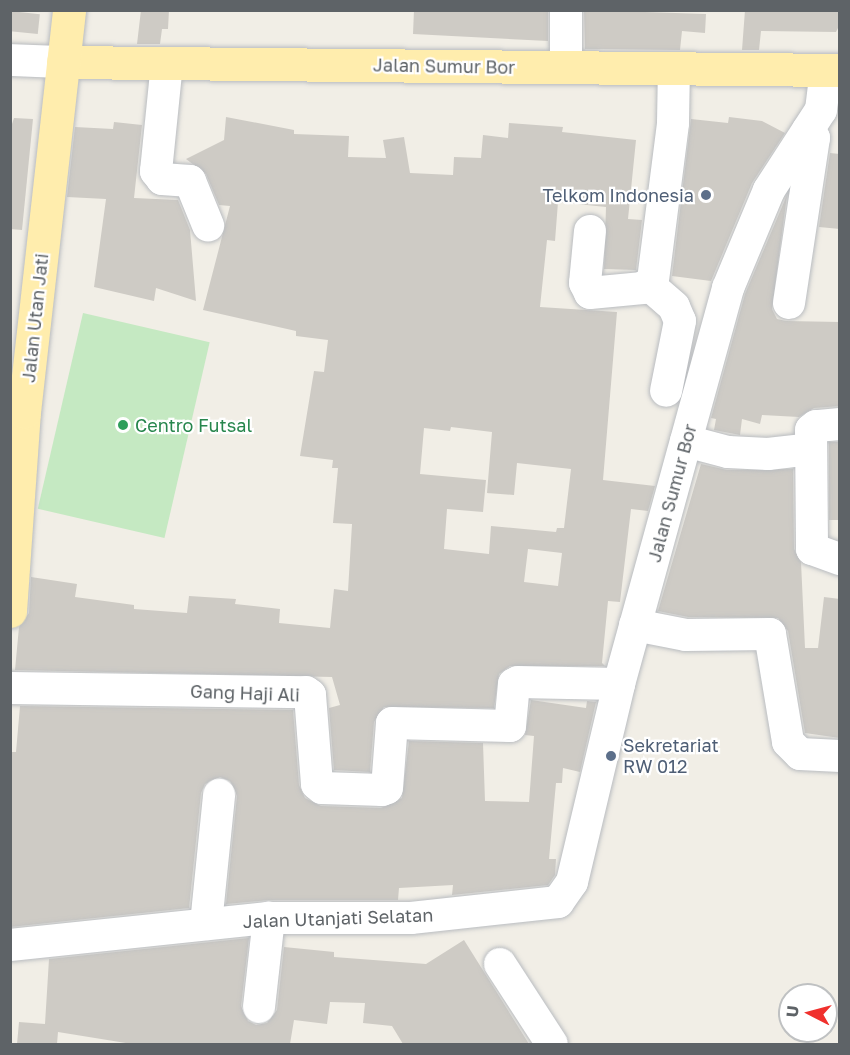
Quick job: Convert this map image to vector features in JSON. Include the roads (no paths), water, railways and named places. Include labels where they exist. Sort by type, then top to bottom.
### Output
[{"type":"main road","points":[[69,14],[69,32],[80,50],[97,61],[111,62]]},
{"type":"main road","name":"Jalan Utan Jati","points":[[10,611],[17,412],[69,14]]},
{"type":"main road","name":"Jalan Sumur Bor","points":[[60,90],[111,62],[566,67],[674,96],[824,93]]},
{"type":"street","points":[[566,10],[566,67]]},
{"type":"street","points":[[10,60],[60,90]]},
{"type":"street","points":[[167,63],[156,171],[162,179],[190,181],[208,225]]},
{"type":"street","points":[[789,303],[814,138],[824,93]]},
{"type":"street","name":"Jalan Sumur Bor","points":[[558,902],[572,882],[619,684],[728,288],[769,190],[824,93]]},
{"type":"street","points":[[590,231],[585,283],[591,293],[649,285],[653,280],[674,96]]},
{"type":"street","points":[[649,285],[674,307],[680,321],[666,391]]},
{"type":"street","points":[[840,424],[811,430],[812,549],[840,559]]},
{"type":"street","points":[[686,441],[728,452],[768,454],[811,449]]},
{"type":"street","points":[[635,625],[686,635],[770,634],[788,742],[800,754],[840,756]]},
{"type":"street","name":"Gang Haji Ali","points":[[10,688],[306,692],[310,695],[317,784],[322,788],[382,790],[387,788],[392,723],[510,726],[514,684],[518,682],[619,684]]},
{"type":"street","points":[[206,924],[219,795]]},
{"type":"street","name":"Jalan Utanjati Selatan","points":[[10,945],[269,918],[411,918],[558,902]]},
{"type":"street","points":[[259,1007],[269,918]]},
{"type":"street","points":[[500,964],[552,1044]]},
{"type":"place","name":"Telkom Indonesia","points":[[706,195]]},
{"type":"place","name":"Centro Futsal","points":[[123,425]]},
{"type":"place","name":"Sekretariat RW 012","points":[[611,756]]}]
